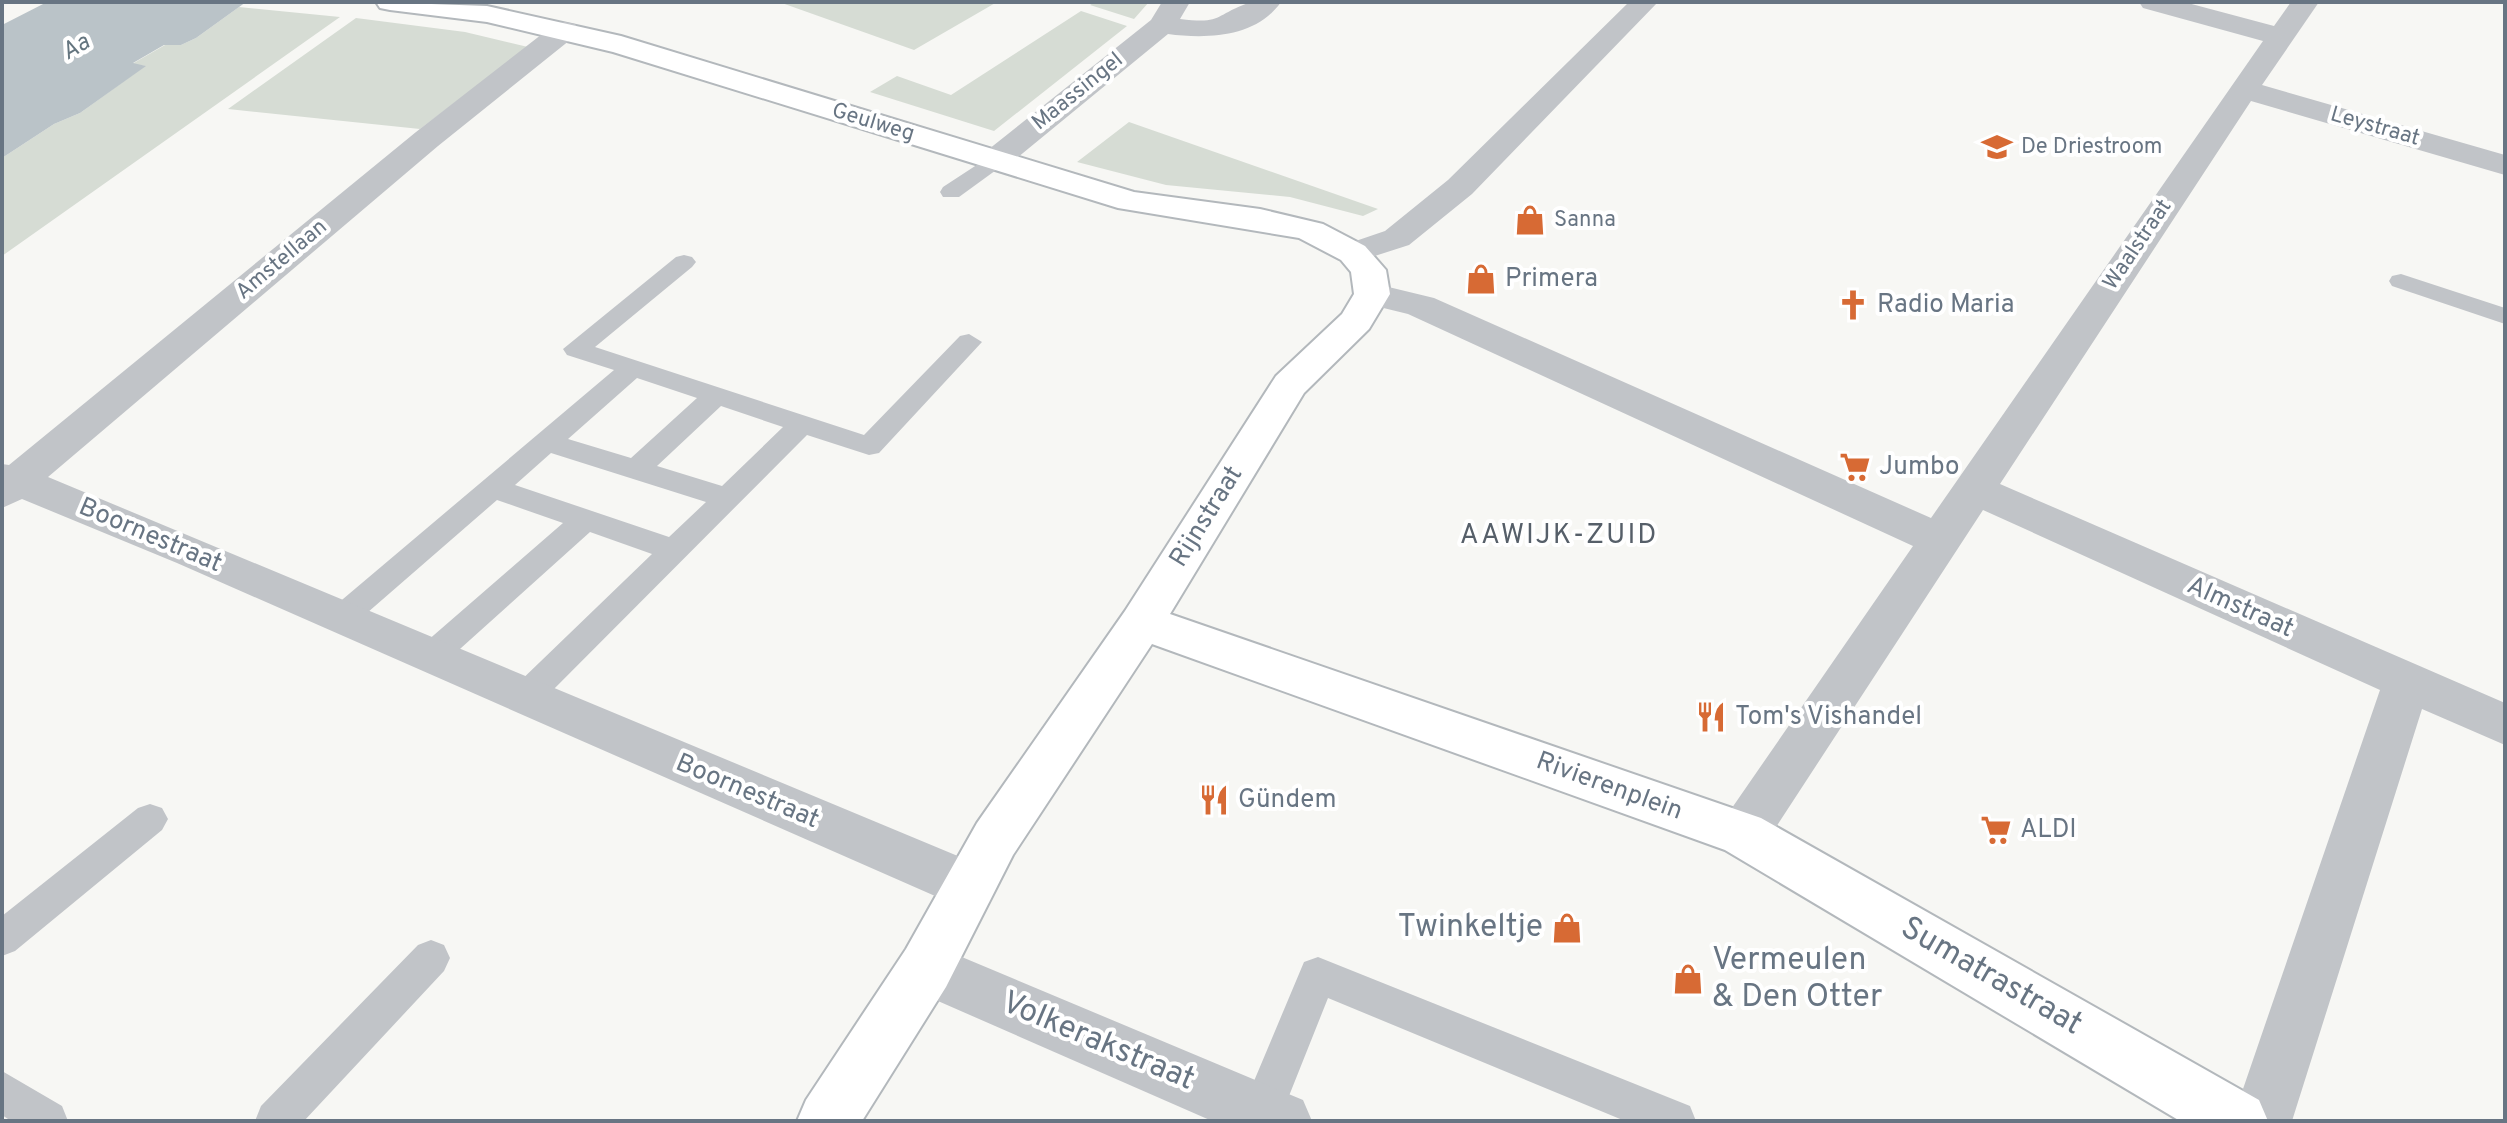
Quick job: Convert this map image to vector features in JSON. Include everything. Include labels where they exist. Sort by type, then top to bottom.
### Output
[{"type":"street","name":"Geulweg","points":[[390,2],[487,14],[565,30],[1130,201],[1260,219],[1311,231],[1353,253]]},
{"type":"street","name":"Maassingel","points":[[995,160],[1169,14],[1213,31],[1233,26],[1267,2]]},
{"type":"street","points":[[1643,2],[1460,187],[1397,238],[1353,253],[1368,270],[1372,294],[1421,306],[1940,540]]},
{"type":"street","points":[[2153,2],[2281,37]]},
{"type":"street","name":"Waalstraat","points":[[1975,490],[2305,2]]},
{"type":"street","name":"Amstellaan","points":[[7,484],[427,139],[565,30]]},
{"type":"street","name":"Leystraat","points":[[2244,89],[2505,165]]},
{"type":"street","name":"Rijnstraat","points":[[827,1121],[926,968],[995,839],[1141,623],[1290,385],[1356,321],[1372,294]]},
{"type":"street","name":"Boornestraat","points":[[7,484],[192,552],[430,657],[970,886]]},
{"type":"street","points":[[1743,834],[1975,490]]},
{"type":"street","name":"Almstraat","points":[[1975,490],[2505,725]]},
{"type":"street","name":"Rivierenplein","points":[[1141,623],[1234,652],[1743,834]]},
{"type":"street","points":[[2262,1121],[2407,682]]},
{"type":"street","name":"Sumatrastraat","points":[[1743,834],[2238,1121]]},
{"type":"street","name":"Volkerakstraat","points":[[926,968],[1267,1118]]},
{"type":"lane","points":[[951,192],[995,160]]},
{"type":"lane","points":[[684,262],[576,349],[869,446],[969,342]]},
{"type":"lane","points":[[2401,281],[2505,316]]},
{"type":"lane","points":[[341,618],[633,368]]},
{"type":"lane","points":[[636,470],[717,395]]},
{"type":"lane","points":[[525,697],[802,424]]},
{"type":"lane","points":[[547,442],[727,498]]},
{"type":"lane","points":[[493,488],[674,550]]},
{"type":"lane","points":[[430,657],[585,520]]},
{"type":"lane","points":[[2,939],[150,819]]},
{"type":"lane","points":[[276,1121],[431,958]]},
{"type":"lane","points":[[1267,1118],[1318,975],[1675,1121]]},
{"type":"lane","points":[[2,1091],[47,1121]]},
{"type":"shaded area","points":[[779,2],[997,2],[914,50]]},
{"type":"shaded area","points":[[1095,2],[1149,2],[1134,19],[1090,5]]},
{"type":"shaded area","points":[[239,7],[340,17],[2,256],[2,158],[54,124],[80,113],[145,66],[132,64],[165,45],[181,45],[196,38]]},
{"type":"shaded area","points":[[1081,11],[1127,26],[994,131],[870,92],[897,76],[951,95]]},
{"type":"shaded area","points":[[356,18],[465,32],[528,47],[420,129],[228,109]]},
{"type":"shaded area","points":[[1129,122],[1378,209],[1363,216],[1290,197],[1166,185],[1077,162]]},
{"type":"water","name":"Aa","points":[[47,2],[246,2],[196,38],[181,45],[164,45],[133,63],[146,66],[80,113],[54,124],[2,158],[2,25]]},
{"type":"place","name":"De Driestroom","points":[[1997,147]]},
{"type":"place","name":"Sanna","points":[[1530,220]]},
{"type":"place","name":"Primera","points":[[1481,279]]},
{"type":"place","name":"Radio Maria","points":[[1853,305]]},
{"type":"place","name":"Jumbo","points":[[1855,467]]},
{"type":"place","name":"Tom's Vishandel","points":[[1711,717]]},
{"type":"place","name":"Gündem","points":[[1214,800]]},
{"type":"place","name":"ALDI","points":[[1996,830]]},
{"type":"place","name":"Twinkeltje","points":[[1567,928]]},
{"type":"place","name":"Vermeulen & Den Otter","points":[[1688,979]]},
{"type":"district","name":"AAWIJK-ZUID","points":[[1559,536]]}]
